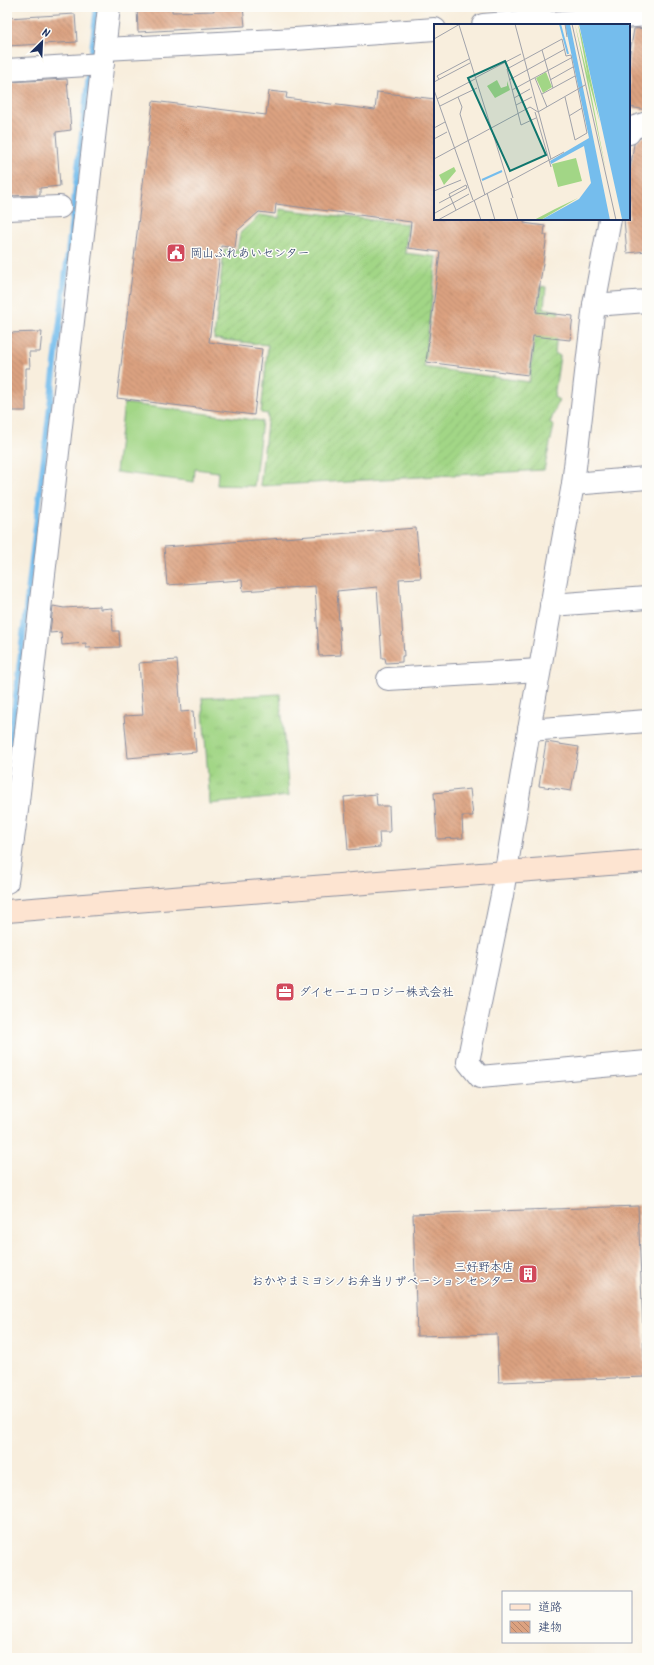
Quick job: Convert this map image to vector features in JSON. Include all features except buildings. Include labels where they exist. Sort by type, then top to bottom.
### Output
[{"type":"street","points":[[7,882],[19,794],[96,60],[109,7]]},
{"type":"street","points":[[495,24],[543,20],[550,23],[647,15]]},
{"type":"street","points":[[7,70],[295,40],[434,29]]},
{"type":"street","points":[[630,131],[632,128],[647,123]]},
{"type":"street","points":[[7,209],[60,207]]},
{"type":"street","points":[[610,220],[594,305],[573,484],[539,670],[506,872],[468,1062],[480,1077],[647,1062]]},
{"type":"street","points":[[594,305],[647,301]]},
{"type":"street","points":[[573,484],[647,478]]},
{"type":"street","points":[[551,605],[647,598]]},
{"type":"street","points":[[388,679],[539,670]]},
{"type":"street","points":[[529,730],[647,721]]},
{"type":"street","points":[[7,912],[647,861]]},
{"type":"green space","points":[[280,209],[408,224],[405,253],[437,257],[424,367],[529,382],[541,286],[546,287],[544,308],[559,311],[555,353],[560,356],[554,397],[559,400],[550,423],[554,426],[544,470],[260,486],[268,414],[261,413],[268,345],[214,339],[224,249],[237,250],[240,233],[260,215],[279,218]]},
{"type":"green space","points":[[124,403],[262,421],[254,486],[217,485],[218,472],[195,469],[194,482],[116,472]]},
{"type":"green space","points":[[280,694],[289,796],[210,804],[202,698]]},
{"type":"waterway","points":[[7,772],[97,7]]},
{"type":"place","name":"岡山ふれあいセンター","points":[[176,253]]},
{"type":"place","name":"ダイセーエコロジー株式会社","points":[[285,992]]},
{"type":"place","name":"三好野本店 おかやまミヨシノお弁当リザベーションセンター","points":[[528,1274]]}]
